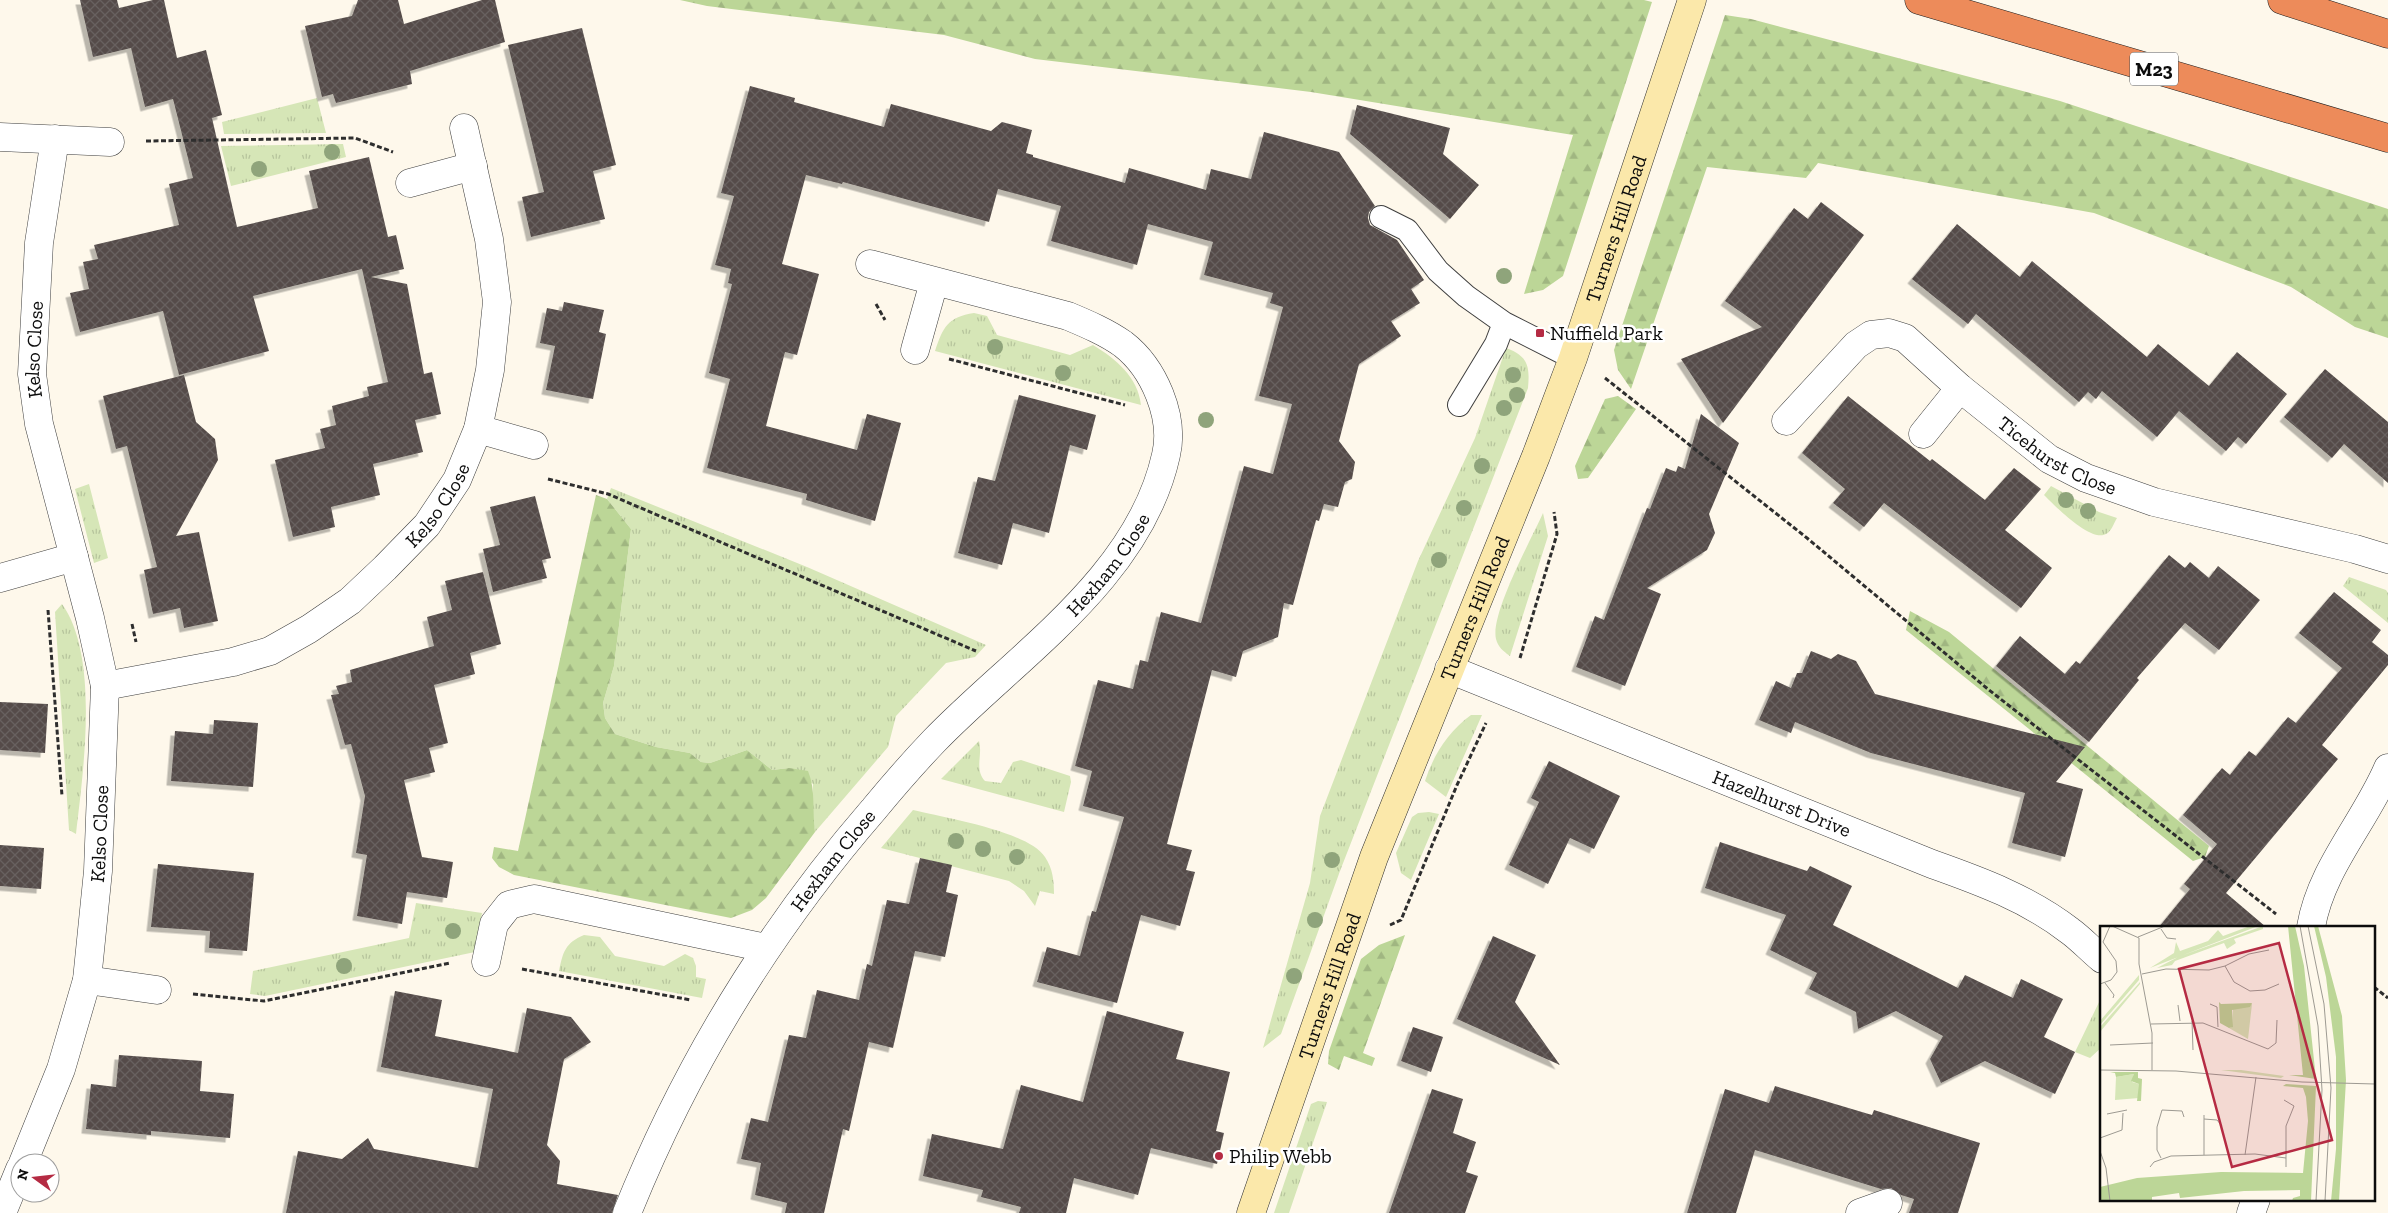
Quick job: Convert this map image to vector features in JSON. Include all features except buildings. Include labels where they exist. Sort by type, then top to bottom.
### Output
[{"type":"highway","name":"M23","points":[[1919,0],[2388,138]]},
{"type":"highway","points":[[2282,0],[2388,34]]},
{"type":"street","name":"Turners Hill Road","points":[[1251,1213],[1372,866],[1448,669],[1536,456],[1572,358],[1637,169],[1692,0]]},
{"type":"street","name":"Kelso Close","points":[[105,686],[190,672],[270,651],[309,629],[342,606],[385,568],[427,525],[458,480],[478,429],[490,370],[497,302],[489,239],[464,128]]},
{"type":"street","points":[[0,137],[110,142]]},
{"type":"street","name":"Kelso Close","points":[[26,1153],[61,1069],[87,980],[98,870],[105,686],[74,557],[38,424],[32,374],[39,243],[55,139]]},
{"type":"street","points":[[410,183],[473,166]]},
{"type":"street","name":"Hexham Close","points":[[627,1213],[647,1163],[674,1106],[766,948],[818,878],[874,809],[935,740],[1012,669],[1100,580],[1130,540],[1152,499],[1167,453],[1167,416],[1150,374],[1125,346],[1094,326],[1068,316],[870,264]]},
{"type":"street","points":[[915,350],[934,282]]},
{"type":"street","name":"Ticehurst Close","points":[[1786,421],[1856,345],[1871,335],[1889,333],[1905,338],[1960,388],[2049,459],[2086,478],[2154,502],[2356,549],[2388,559]]},
{"type":"street","points":[[1923,434],[1960,388]]},
{"type":"street","points":[[478,429],[534,445]]},
{"type":"street","points":[[0,578],[74,557]]},
{"type":"street","name":"Hazelhurst Drive","points":[[1448,669],[1932,864],[1989,884],[2030,905],[2070,931],[2100,957]]},
{"type":"street","points":[[2311,926],[2321,890],[2368,809],[2388,768]]},
{"type":"street","points":[[486,962],[494,924],[509,905],[534,899],[766,948]]},
{"type":"street","points":[[87,980],[157,990]]},
{"type":"street","points":[[2,1213],[10,1193]]},
{"type":"street","points":[[2251,1213],[2256,1200]]},
{"type":"street","points":[[1860,1213],[1888,1203]]},
{"type":"lane","points":[[1381,217],[1407,230],[1438,271],[1466,296],[1504,323],[1572,358]]},
{"type":"lane","points":[[1459,405],[1496,344],[1504,323]]},
{"type":"path","points":[[110,142],[355,138],[403,156],[410,183]]},
{"type":"path","points":[[870,264],[866,286],[899,346],[1167,416]]},
{"type":"path","points":[[1601,376],[1615,384],[1807,538],[1989,690],[2284,920]]},
{"type":"path","points":[[534,445],[529,475],[608,494],[987,656],[1012,669]]},
{"type":"path","points":[[44,566],[62,797]]},
{"type":"path","points":[[157,990],[264,1001],[470,959],[698,1001],[726,1015]]},
{"type":"path","points":[[2376,989],[2388,998]]},
{"type":"green space","points":[[680,0],[1644,0],[1652,2],[1563,276],[1543,290],[1524,294],[1573,135],[1311,92],[1035,59],[944,35],[707,6]]},
{"type":"green space","points":[[1725,15],[1751,19],[2060,101],[2388,209],[2388,338],[2355,327],[2291,287],[2094,213],[1818,163],[1806,178],[1707,167],[1631,389],[1618,370],[1614,350]]},
{"type":"green space","points":[[317,98],[326,133],[224,134],[222,122]]},
{"type":"green space","points":[[343,144],[346,157],[231,186],[221,146]]},
{"type":"green space","points":[[974,313],[987,316],[997,335],[1070,355],[1093,345],[1110,356],[1131,377],[1141,405],[935,351],[944,329],[952,320]]},
{"type":"green space","points":[[1506,348],[1523,358],[1526,363],[1529,374],[1528,388],[1340,871],[1281,1034],[1263,1048],[1310,883],[1320,816],[1418,561],[1475,438]]},
{"type":"green space","points":[[1618,396],[1636,409],[1588,478],[1578,479],[1575,466],[1605,399]]},
{"type":"green space","points":[[89,484],[108,558],[94,563],[75,489]]},
{"type":"green space","points":[[2051,486],[2099,512],[2117,518],[2112,527],[2106,534],[2099,535],[2091,533],[2073,522],[2044,495]]},
{"type":"green space","points":[[611,488],[807,567],[986,645],[975,657],[946,663],[896,716],[888,747],[815,832],[812,814],[813,784],[789,768],[772,770],[747,750],[710,763],[701,762],[690,753],[656,747],[615,734],[605,718],[603,703],[614,666],[631,529],[607,499]]},
{"type":"green space","points":[[596,495],[607,499],[631,529],[614,666],[603,703],[605,718],[615,734],[656,747],[690,753],[701,762],[710,763],[747,750],[772,770],[789,768],[808,771],[813,793],[815,832],[766,898],[752,910],[731,918],[514,875],[499,867],[492,858],[494,847],[518,851]]},
{"type":"green space","points":[[1543,513],[1548,536],[1510,656],[1501,649],[1496,639],[1499,612],[1513,576]]},
{"type":"green space","points":[[2349,577],[2386,590],[2388,593],[2388,623],[2343,586]]},
{"type":"green space","points":[[62,604],[74,627],[81,654],[85,684],[85,748],[76,834],[69,830],[55,612]]},
{"type":"green space","points":[[1910,611],[1949,632],[2209,846],[2205,857],[2193,861],[1906,630]]},
{"type":"green space","points":[[1471,715],[1482,715],[1446,797],[1425,781],[1443,744],[1455,729]]},
{"type":"green space","points":[[979,741],[979,767],[985,781],[1001,783],[1013,762],[1021,760],[1070,776],[1071,782],[1064,812],[941,779]]},
{"type":"green space","points":[[913,810],[985,827],[1022,840],[1036,848],[1045,857],[1050,866],[1054,894],[1040,891],[1035,906],[1024,891],[1009,881],[881,848]]},
{"type":"green space","points":[[1429,812],[1439,814],[1411,880],[1401,873],[1396,853],[1412,817],[1418,813]]},
{"type":"green space","points":[[416,903],[482,913],[475,952],[265,996],[250,994],[253,971],[409,938]]},
{"type":"green space","points":[[584,935],[600,937],[615,956],[664,966],[685,954],[693,958],[696,966],[696,977],[706,979],[702,998],[559,971],[566,949],[573,941]]},
{"type":"green space","points":[[1405,935],[1363,1053],[1375,1058],[1372,1066],[1344,1056],[1339,1070],[1328,1064],[1329,1051],[1361,959],[1379,945]]},
{"type":"green space","points":[[2100,1000],[2100,1049],[2090,1058],[2075,1052]]},
{"type":"green space","points":[[1318,1101],[1327,1102],[1289,1213],[1274,1213],[1311,1104]]},
{"type":"place","name":"Nuffield Park","points":[[1540,333]]},
{"type":"place","name":"Philip Webb","points":[[1219,1156]]}]
